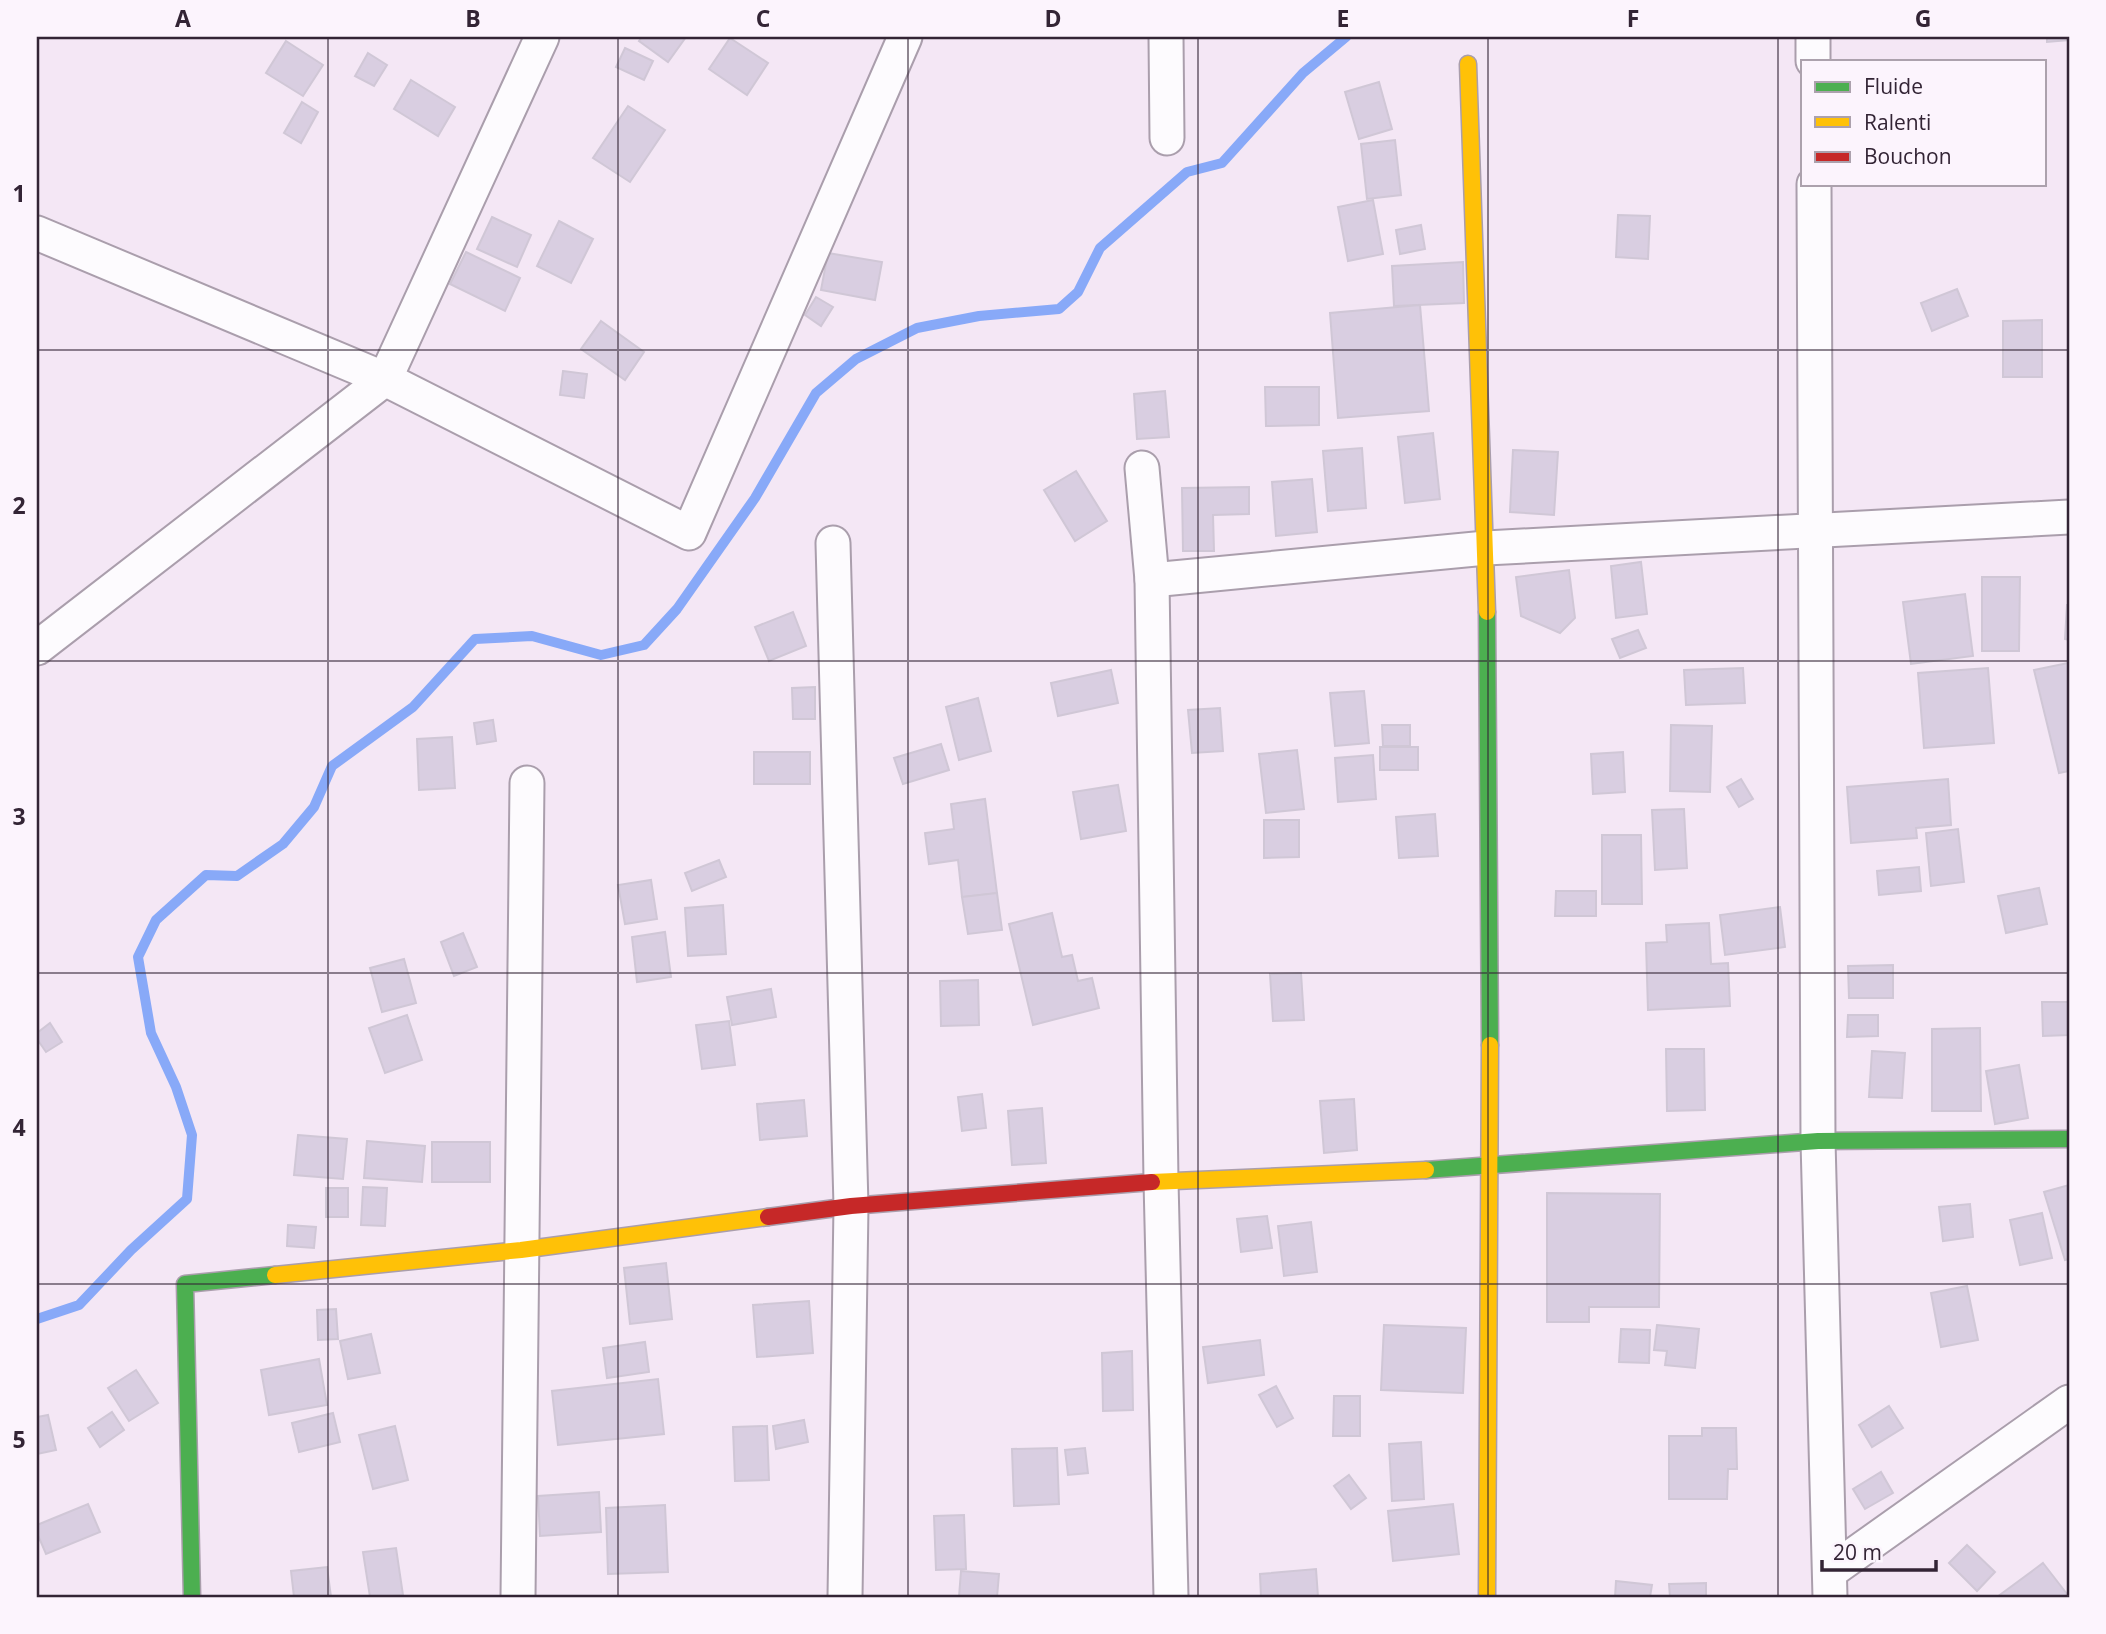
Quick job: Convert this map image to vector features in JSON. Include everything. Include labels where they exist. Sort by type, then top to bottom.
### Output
[{"type":"street","points":[[37,648],[385,379],[542,37]]},
{"type":"street","points":[[37,233],[385,379],[690,533],[905,37]]},
{"type":"street","points":[[1166,37],[1167,138]]},
{"type":"street","points":[[1813,37],[1813,60]]},
{"type":"street","points":[[1468,64],[1486,548],[1491,1167],[1487,1597]]},
{"type":"street","points":[[1814,186],[1818,1142],[1831,1584]]},
{"type":"street","points":[[1142,468],[1152,580],[1161,1181],[1171,1597]]},
{"type":"street","points":[[1152,580],[1486,548],[1816,528],[2069,517]]},
{"type":"street","points":[[833,543],[851,1206],[845,1597]]},
{"type":"street","points":[[518,1597],[527,783]]},
{"type":"street","points":[[192,1597],[185,1284],[521,1250],[851,1206],[1161,1181],[1491,1167],[1818,1142],[2069,1139]]},
{"type":"street","points":[[1831,1584],[2069,1402]]},
{"type":"building","points":[[642,37],[686,37],[668,62],[639,41]]},
{"type":"building","points":[[2047,37],[2069,37],[2069,40],[2047,42]]},
{"type":"building","points":[[730,38],[768,63],[747,95],[709,69]]},
{"type":"building","points":[[286,41],[323,65],[303,96],[266,73]]},
{"type":"building","points":[[625,48],[653,61],[644,80],[616,67]]},
{"type":"building","points":[[368,53],[387,65],[374,86],[355,76]]},
{"type":"building","points":[[411,80],[455,107],[438,136],[394,109]]},
{"type":"building","points":[[1379,82],[1392,129],[1359,139],[1345,92]]},
{"type":"building","points":[[302,102],[318,112],[301,143],[284,133]]},
{"type":"building","points":[[628,106],[665,130],[630,182],[593,158]]},
{"type":"building","points":[[1395,140],[1401,195],[1367,199],[1361,144]]},
{"type":"building","points":[[1373,200],[1383,254],[1348,261],[1338,207]]},
{"type":"building","points":[[1618,215],[1650,216],[1648,259],[1616,257]]},
{"type":"building","points":[[492,217],[531,235],[517,267],[477,249]]},
{"type":"building","points":[[559,221],[593,239],[571,283],[537,266]]},
{"type":"building","points":[[1421,225],[1425,249],[1400,254],[1396,230]]},
{"type":"building","points":[[466,252],[520,278],[505,311],[450,284]]},
{"type":"building","points":[[828,253],[882,262],[875,300],[821,290]]},
{"type":"building","points":[[1463,262],[1464,303],[1394,306],[1392,266]]},
{"type":"building","points":[[1957,289],[1968,316],[1932,331],[1921,303]]},
{"type":"building","points":[[816,297],[833,307],[821,326],[805,315]]},
{"type":"building","points":[[1420,305],[1429,411],[1338,418],[1330,313]]},
{"type":"building","points":[[2042,320],[2042,377],[2003,377],[2003,321]]},
{"type":"building","points":[[601,321],[644,352],[625,380],[581,349]]},
{"type":"building","points":[[563,371],[587,374],[584,398],[560,395]]},
{"type":"building","points":[[1265,387],[1319,387],[1319,425],[1266,426]]},
{"type":"building","points":[[1165,391],[1169,437],[1137,439],[1134,394]]},
{"type":"building","points":[[1433,433],[1440,499],[1405,503],[1398,437]]},
{"type":"building","points":[[1362,448],[1366,508],[1328,511],[1323,451]]},
{"type":"building","points":[[1513,450],[1558,452],[1554,515],[1510,512]]},
{"type":"building","points":[[1076,471],[1107,521],[1075,541],[1044,490]]},
{"type":"building","points":[[1312,479],[1317,532],[1276,536],[1272,482]]},
{"type":"building","points":[[1249,487],[1249,514],[1213,515],[1214,551],[1183,551],[1182,488]]},
{"type":"building","points":[[1641,562],[1647,614],[1616,618],[1611,566]]},
{"type":"building","points":[[1569,570],[1575,618],[1560,633],[1521,616],[1516,577]]},
{"type":"building","points":[[1982,577],[2020,577],[2019,651],[1982,651]]},
{"type":"building","points":[[1965,594],[1973,656],[1911,664],[1903,602]]},
{"type":"building","points":[[2069,605],[2069,640],[2065,639]]},
{"type":"building","points":[[793,612],[806,646],[769,661],[755,627]]},
{"type":"building","points":[[1638,630],[1646,648],[1620,658],[1612,639]]},
{"type":"building","points":[[2068,663],[2069,771],[2059,773],[2034,670]]},
{"type":"building","points":[[1743,668],[1745,703],[1686,705],[1684,670]]},
{"type":"building","points":[[1988,668],[1994,743],[1924,748],[1918,673]]},
{"type":"building","points":[[1111,670],[1118,703],[1058,716],[1051,683]]},
{"type":"building","points":[[815,687],[815,719],[793,719],[792,688]]},
{"type":"building","points":[[1364,691],[1369,743],[1335,746],[1330,693]]},
{"type":"building","points":[[978,698],[991,751],[959,760],[946,707]]},
{"type":"building","points":[[1220,708],[1223,751],[1192,753],[1188,710]]},
{"type":"building","points":[[493,720],[496,741],[477,744],[474,723]]},
{"type":"building","points":[[1382,725],[1410,725],[1410,746],[1383,746]]},
{"type":"building","points":[[1671,725],[1712,726],[1710,792],[1670,791]]},
{"type":"building","points":[[452,737],[455,788],[419,790],[417,739]]},
{"type":"building","points":[[941,744],[949,770],[903,784],[894,758]]},
{"type":"building","points":[[1380,747],[1418,747],[1418,770],[1380,770]]},
{"type":"building","points":[[1297,750],[1304,809],[1266,813],[1259,754]]},
{"type":"building","points":[[754,752],[810,752],[810,784],[754,784]]},
{"type":"building","points":[[1623,752],[1625,792],[1593,794],[1591,754]]},
{"type":"building","points":[[1373,755],[1376,799],[1338,802],[1335,758]]},
{"type":"building","points":[[1741,779],[1753,799],[1739,807],[1727,787]]},
{"type":"building","points":[[1948,779],[1951,825],[1916,828],[1917,838],[1851,843],[1847,787]]},
{"type":"building","points":[[1118,785],[1126,831],[1081,839],[1073,792]]},
{"type":"building","points":[[985,799],[997,893],[962,897],[958,860],[929,864],[925,833],[954,829],[951,804]]},
{"type":"building","points":[[1684,809],[1687,868],[1655,870],[1652,810]]},
{"type":"building","points":[[1435,814],[1438,856],[1399,858],[1396,817]]},
{"type":"building","points":[[1264,820],[1299,820],[1299,857],[1264,858]]},
{"type":"building","points":[[1958,829],[1964,882],[1931,886],[1926,833]]},
{"type":"building","points":[[1602,835],[1641,835],[1642,904],[1602,904]]},
{"type":"building","points":[[719,860],[726,877],[692,891],[685,873]]},
{"type":"building","points":[[1919,867],[1921,891],[1879,895],[1877,871]]},
{"type":"building","points":[[651,880],[657,919],[625,924],[618,885]]},
{"type":"building","points":[[2039,888],[2047,924],[2006,933],[1998,896]]},
{"type":"building","points":[[1556,891],[1596,891],[1596,916],[1555,916]]},
{"type":"building","points":[[997,893],[1002,930],[968,934],[962,897]]},
{"type":"building","points":[[723,905],[726,954],[688,956],[685,908]]},
{"type":"building","points":[[1780,907],[1785,947],[1725,955],[1720,915]]},
{"type":"building","points":[[1052,913],[1062,957],[1072,955],[1078,981],[1092,978],[1099,1008],[1033,1025],[1009,924]]},
{"type":"building","points":[[1709,923],[1711,964],[1728,963],[1730,1006],[1648,1010],[1646,943],[1667,942],[1666,925]]},
{"type":"building","points":[[665,932],[671,977],[637,982],[632,937]]},
{"type":"building","points":[[463,933],[477,967],[454,976],[441,942]]},
{"type":"building","points":[[404,959],[416,1003],[382,1012],[370,968]]},
{"type":"building","points":[[1893,965],[1893,998],[1849,998],[1848,966]]},
{"type":"building","points":[[1301,973],[1304,1020],[1273,1021],[1270,974]]},
{"type":"building","points":[[978,980],[979,1025],[941,1026],[940,981]]},
{"type":"building","points":[[771,989],[776,1017],[732,1025],[727,997]]},
{"type":"building","points":[[2042,1002],[2069,1002],[2069,1035],[2043,1036]]},
{"type":"building","points":[[407,1015],[422,1060],[385,1073],[369,1028]]},
{"type":"building","points":[[1848,1015],[1878,1015],[1878,1036],[1847,1037]]},
{"type":"building","points":[[729,1021],[735,1065],[702,1069],[696,1025]]},
{"type":"building","points":[[50,1023],[62,1042],[46,1052],[37,1039],[37,1033]]},
{"type":"building","points":[[1980,1028],[1981,1111],[1932,1111],[1932,1029]]},
{"type":"building","points":[[1666,1049],[1704,1049],[1705,1110],[1667,1111]]},
{"type":"building","points":[[1872,1051],[1905,1053],[1902,1098],[1869,1097]]},
{"type":"building","points":[[2019,1065],[2028,1118],[1995,1124],[1986,1071]]},
{"type":"building","points":[[982,1094],[986,1128],[962,1131],[958,1097]]},
{"type":"building","points":[[1354,1099],[1357,1150],[1324,1153],[1320,1101]]},
{"type":"building","points":[[804,1100],[807,1136],[760,1140],[757,1104]]},
{"type":"building","points":[[1042,1108],[1046,1163],[1012,1165],[1008,1111]]},
{"type":"building","points":[[298,1135],[347,1139],[343,1179],[294,1175]]},
{"type":"building","points":[[367,1141],[425,1146],[422,1182],[364,1178]]},
{"type":"building","points":[[432,1142],[490,1142],[490,1182],[432,1182]]},
{"type":"building","points":[[2069,1185],[2069,1259],[2065,1260],[2044,1192]]},
{"type":"building","points":[[363,1187],[387,1188],[385,1226],[361,1225]]},
{"type":"building","points":[[326,1188],[348,1188],[348,1217],[326,1217]]},
{"type":"building","points":[[1547,1193],[1660,1194],[1659,1307],[1589,1307],[1589,1322],[1547,1322]]},
{"type":"building","points":[[1970,1204],[1973,1237],[1943,1241],[1939,1207]]},
{"type":"building","points":[[2042,1213],[2052,1258],[2020,1265],[2010,1220]]},
{"type":"building","points":[[1267,1216],[1272,1248],[1241,1252],[1237,1219]]},
{"type":"building","points":[[1311,1222],[1317,1272],[1284,1276],[1278,1226]]},
{"type":"building","points":[[288,1225],[316,1227],[314,1248],[287,1246]]},
{"type":"building","points":[[666,1263],[672,1319],[630,1324],[624,1268]]},
{"type":"building","points":[[1967,1286],[1978,1340],[1941,1347],[1931,1293]]},
{"type":"building","points":[[809,1301],[813,1353],[757,1357],[753,1305]]},
{"type":"building","points":[[336,1309],[338,1339],[318,1340],[317,1310]]},
{"type":"building","points":[[1384,1325],[1466,1328],[1463,1393],[1381,1390]]},
{"type":"building","points":[[1657,1325],[1699,1329],[1695,1368],[1665,1365],[1667,1351],[1654,1350]]},
{"type":"building","points":[[1621,1329],[1650,1330],[1649,1363],[1619,1362]]},
{"type":"building","points":[[371,1334],[380,1373],[348,1379],[340,1341]]},
{"type":"building","points":[[1260,1340],[1264,1375],[1208,1383],[1203,1347]]},
{"type":"building","points":[[645,1342],[649,1372],[607,1378],[603,1348]]},
{"type":"building","points":[[1132,1351],[1133,1410],[1103,1411],[1102,1353]]},
{"type":"building","points":[[319,1359],[327,1405],[269,1415],[261,1370]]},
{"type":"building","points":[[136,1370],[158,1403],[129,1421],[108,1388]]},
{"type":"building","points":[[658,1379],[664,1434],[558,1445],[552,1391]]},
{"type":"building","points":[[1276,1386],[1293,1418],[1277,1427],[1259,1395]]},
{"type":"building","points":[[1334,1396],[1360,1396],[1360,1436],[1333,1436]]},
{"type":"building","points":[[1889,1406],[1903,1428],[1872,1447],[1859,1425]]},
{"type":"building","points":[[112,1412],[124,1430],[100,1447],[88,1428]]},
{"type":"building","points":[[333,1413],[340,1442],[299,1452],[292,1423]]},
{"type":"building","points":[[48,1415],[56,1450],[37,1454],[37,1417]]},
{"type":"building","points":[[804,1420],[808,1442],[776,1449],[773,1426]]},
{"type":"building","points":[[395,1426],[408,1480],[373,1489],[359,1435]]},
{"type":"building","points":[[767,1426],[769,1480],[735,1481],[733,1427]]},
{"type":"building","points":[[1702,1428],[1736,1428],[1737,1469],[1728,1469],[1727,1499],[1669,1499],[1669,1436],[1702,1436]]},
{"type":"building","points":[[1421,1442],[1424,1499],[1392,1501],[1389,1444]]},
{"type":"building","points":[[1057,1448],[1059,1504],[1014,1506],[1012,1449]]},
{"type":"building","points":[[1085,1448],[1088,1473],[1068,1475],[1065,1450]]},
{"type":"building","points":[[1881,1472],[1893,1493],[1865,1509],[1853,1489]]},
{"type":"building","points":[[1349,1475],[1366,1498],[1351,1509],[1334,1486]]},
{"type":"building","points":[[599,1492],[601,1532],[540,1536],[538,1496]]},
{"type":"building","points":[[88,1504],[100,1532],[46,1554],[37,1533],[37,1525]]},
{"type":"building","points":[[1453,1504],[1459,1554],[1393,1561],[1388,1511]]},
{"type":"building","points":[[665,1505],[668,1572],[608,1574],[606,1508]]},
{"type":"building","points":[[964,1515],[966,1569],[936,1570],[934,1516]]},
{"type":"building","points":[[1967,1545],[1995,1572],[1977,1591],[1949,1563]]},
{"type":"building","points":[[396,1548],[403,1595],[370,1597],[363,1552]]},
{"type":"building","points":[[2043,1563],[2067,1594],[2063,1597],[1997,1597]]},
{"type":"building","points":[[327,1567],[331,1597],[294,1597],[291,1571]]},
{"type":"building","points":[[1316,1569],[1318,1597],[1261,1597],[1260,1574]]},
{"type":"building","points":[[961,1571],[999,1574],[997,1597],[959,1597]]},
{"type":"building","points":[[1616,1581],[1652,1585],[1650,1597],[1615,1597]]},
{"type":"building","points":[[1706,1583],[1706,1597],[1670,1597],[1669,1584]]},
{"type":"waterway","points":[[37,1319],[79,1305],[131,1250],[187,1199],[192,1135],[176,1087],[151,1033],[138,957],[156,920],[206,875],[237,876],[283,844],[314,807],[332,766],[413,707],[475,639],[532,636],[601,655],[644,645],[677,609],[755,498],[816,393],[856,359],[917,328],[979,316],[1059,309],[1078,292],[1100,248],[1187,172],[1222,163],[1303,73],[1346,37]]},
{"type":"traffic: fast","points":[[1487,612],[1490,1045]]},
{"type":"traffic: fast","points":[[1426,1170],[1818,1141],[2069,1139]]},
{"type":"traffic: fast","points":[[192,1597],[185,1284],[275,1275]]},
{"type":"traffic: slow","points":[[1468,64],[1487,612]]},
{"type":"traffic: slow","points":[[1487,1597],[1490,1045]]},
{"type":"traffic: slow","points":[[1152,1182],[1426,1170]]},
{"type":"traffic: slow","points":[[275,1275],[521,1250],[768,1217]]},
{"type":"traffic: jam","points":[[768,1217],[851,1206],[1152,1182]]}]
